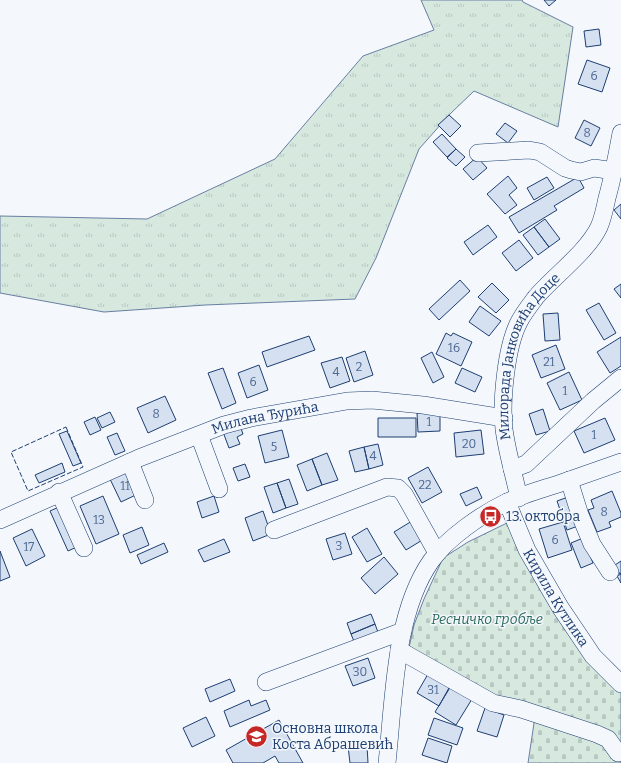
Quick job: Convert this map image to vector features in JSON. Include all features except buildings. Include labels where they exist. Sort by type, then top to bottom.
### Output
[{"type":"street","name":"Милорада Јанковића Доце","points":[[513,500],[512,470],[506,441],[504,418],[506,366],[513,336],[519,322],[536,298],[593,237],[599,228],[614,171],[621,133]]},
{"type":"street","points":[[478,153],[529,150],[540,152],[564,168],[571,170],[581,172],[594,168],[614,171]]},
{"type":"street","points":[[512,470],[526,464],[593,401],[621,378]]},
{"type":"street","name":"Милана Ђурића","points":[[0,520],[130,462],[224,425],[251,418],[347,401],[372,400],[423,405],[504,418]]},
{"type":"street","points":[[199,435],[219,489]]},
{"type":"street","points":[[130,462],[145,500]]},
{"type":"street","points":[[388,763],[402,631],[412,597],[430,562],[437,553],[464,528],[513,500],[621,462]]},
{"type":"street","points":[[569,480],[580,515],[592,544],[610,572]]},
{"type":"street","points":[[274,530],[387,487],[398,488],[404,494],[437,553]]},
{"type":"street","points":[[60,492],[84,548]]},
{"type":"street","name":"Кирила Кутлика","points":[[513,500],[527,550],[560,607],[593,656],[621,684]]},
{"type":"street","points":[[266,682],[402,631]]},
{"type":"street","points":[[399,650],[493,702],[521,709],[598,734],[608,739],[618,753]]},
{"type":"green space","points":[[421,0],[522,0],[523,2],[573,27],[558,127],[474,91],[450,114],[419,149],[376,258],[355,299],[205,305],[104,312],[0,293],[0,216],[147,219],[275,159],[363,56],[434,30]]},
{"type":"green space","name":"Ресничко гробље","points":[[509,522],[621,690],[621,763],[528,763],[536,710],[500,701],[408,652],[414,625],[443,558],[468,542]]},
{"type":"fence","points":[[66,427],[83,467],[28,491],[11,452],[66,427]]},
{"type":"place","name":"13. октобра","points":[[491,516]]},
{"type":"place","name":"Основна школа Коста Абрашевић","points":[[257,736]]}]
